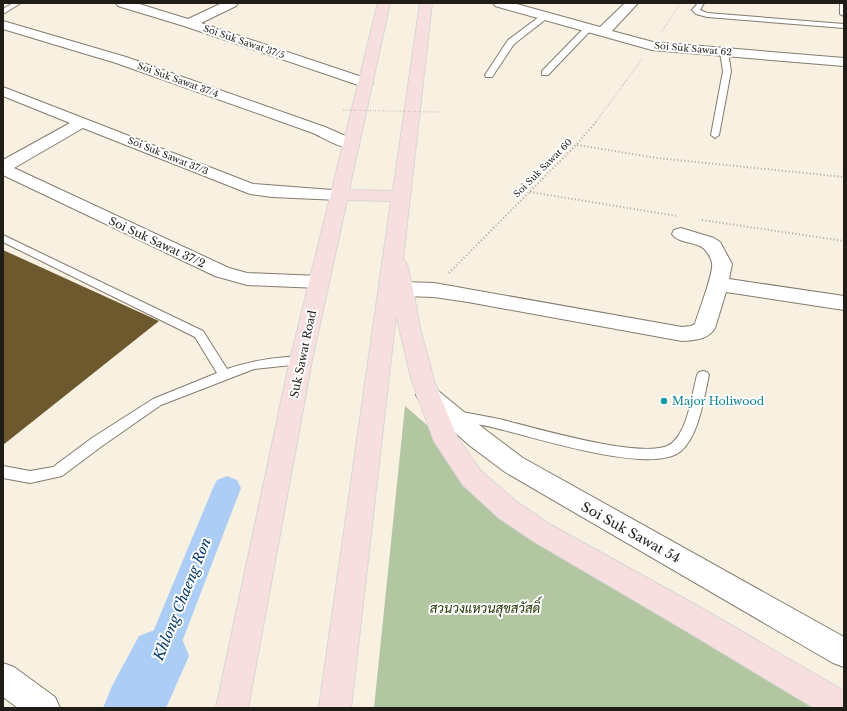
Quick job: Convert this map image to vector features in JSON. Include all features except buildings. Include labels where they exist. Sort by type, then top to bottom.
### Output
[{"type":"main road","name":"Suk Sawat Road","points":[[232,708],[301,360],[384,3]]},
{"type":"main road","points":[[335,708],[426,3]]},
{"type":"main road","points":[[339,195],[401,196]]},
{"type":"main road","points":[[394,252],[403,289],[408,324],[423,381],[446,441],[472,478],[508,510],[542,533],[700,622],[843,708]]},
{"type":"street","name":"Soi Suk Sawat 37/5","points":[[122,3],[189,23],[366,83]]},
{"type":"street","points":[[189,23],[232,3]]},
{"type":"street","name":"Soi Suk Sawat 62","points":[[500,3],[652,46],[844,62]]},
{"type":"street","points":[[604,32],[626,4]]},
{"type":"street","name":"Soi Suk Sawat 37/4","points":[[3,25],[121,60],[319,130],[351,144]]},
{"type":"street","name":"Soi Suk Sawat 37/3","points":[[3,91],[250,189],[272,192],[339,195]]},
{"type":"street","name":"Soi Suk Sawat 37/2","points":[[3,168],[83,122]]},
{"type":"street","name":"Soi Suk Sawat 37/2","points":[[3,168],[222,272],[247,279],[319,282]]},
{"type":"street","points":[[403,289],[434,290],[682,334],[695,333],[704,328],[718,284],[722,264],[713,246],[707,242],[681,234]]},
{"type":"street","points":[[718,284],[844,303]]},
{"type":"street","name":"Soi Suk Sawat 54","points":[[428,395],[478,438],[514,465],[844,653]]},
{"type":"street","points":[[3,678],[44,708]]},
{"type":"lane","points":[[3,12],[18,3]]},
{"type":"lane","points":[[701,3],[696,10],[698,13],[707,15],[844,26]]},
{"type":"lane","points":[[843,3],[844,14]]},
{"type":"lane","points":[[489,75],[512,42],[546,16]]},
{"type":"lane","points":[[545,73],[589,28]]},
{"type":"lane","points":[[715,134],[727,71],[724,52]]},
{"type":"lane","points":[[3,238],[199,334],[224,375]]},
{"type":"lane","points":[[3,472],[30,478],[56,472],[97,442],[157,402],[224,375],[253,366],[274,362],[301,360]]},
{"type":"lane","points":[[452,415],[503,424],[596,448],[638,454],[663,454],[675,449],[686,434],[703,375]]},
{"type":"path","name":"Soi Suk Sawat 60","points":[[434,290],[592,127],[652,46],[680,4]]},
{"type":"path","points":[[344,110],[440,112]]},
{"type":"path","points":[[576,145],[657,158],[844,178]]},
{"type":"green space","name":"สวนวงแหวนสุขสวัสดิ์","points":[[405,406],[559,540],[831,708],[374,708]]},
{"type":"waterway","name":"Khlong Chaeng Ron","points":[[160,656],[227,488]]},
{"type":"waterway","name":"Khlong Chaeng Ron","points":[[134,708],[160,656]]},
{"type":"place","name":"Major Holiwood","points":[[664,401]]}]
